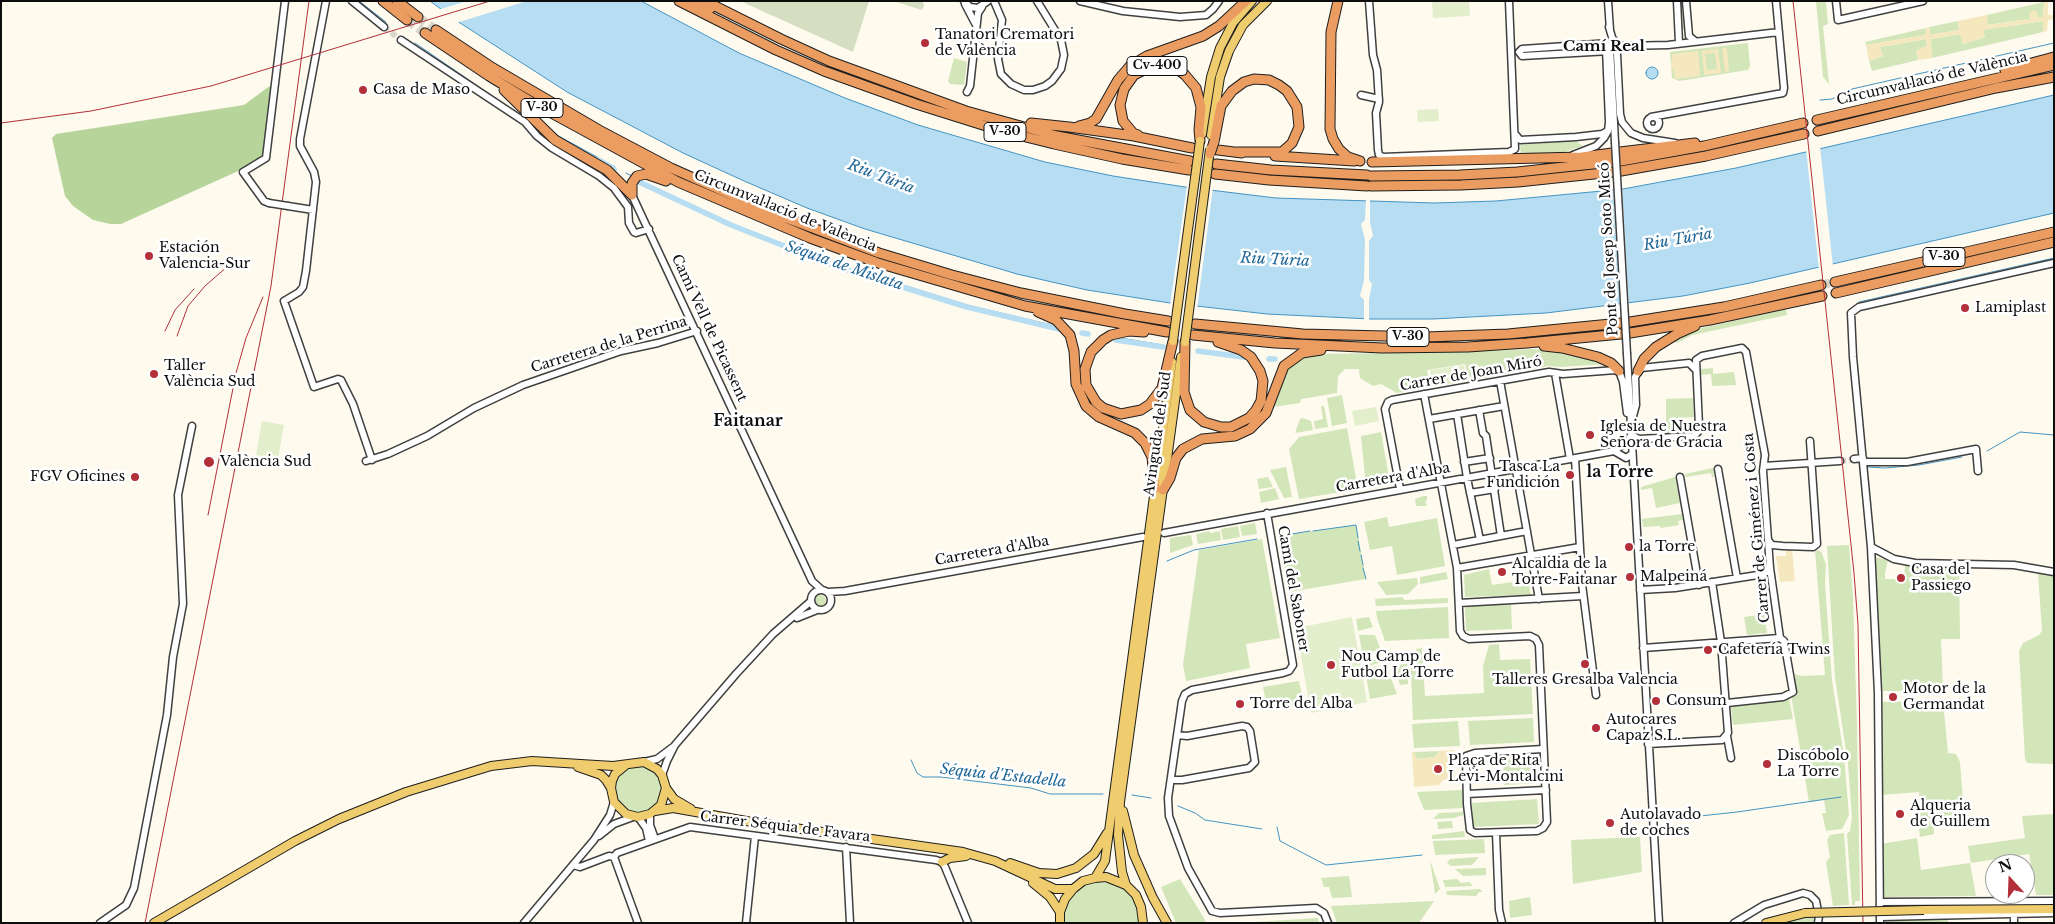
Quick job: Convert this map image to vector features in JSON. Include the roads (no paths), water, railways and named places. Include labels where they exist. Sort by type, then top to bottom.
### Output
[{"type":"highway","points":[[383,1],[407,20]]},
{"type":"highway","points":[[397,1],[418,17]]},
{"type":"highway","name":"V-30","points":[[679,1],[776,50],[834,74],[916,104],[1002,131],[1122,159],[1189,170]]},
{"type":"highway","points":[[695,1],[744,29],[825,67],[834,74]]},
{"type":"highway","name":"V-30","points":[[705,1],[781,39],[868,76],[1005,123],[1057,136],[1190,161]]},
{"type":"highway","points":[[958,107],[967,107],[1041,125],[1084,125],[1096,119],[1118,80],[1137,60],[1203,36],[1223,23],[1246,1]]},
{"type":"highway","points":[[1338,1],[1331,32],[1330,129],[1339,150],[1348,157],[1366,162]]},
{"type":"highway","name":"Circumval·lació de València","points":[[436,30],[491,72],[654,159],[720,191],[813,229],[879,253],[1021,293],[1168,321]]},
{"type":"highway","name":"Circumval·lació de València","points":[[425,33],[597,139],[678,182],[810,238],[878,263],[1024,306],[1164,332],[1119,333],[1096,345],[1086,360],[1084,377],[1089,393],[1096,402],[1111,411],[1121,414],[1141,410],[1157,397],[1162,388],[1171,352]]},
{"type":"highway","points":[[1939,91],[1948,86],[2054,57]]},
{"type":"highway","name":"Circumval·lació de València","points":[[1817,120],[2054,65]]},
{"type":"highway","name":"Cv-400","points":[[1143,138],[1133,133],[1123,120],[1120,105],[1121,99],[1124,90],[1134,75],[1158,66],[1177,70],[1191,80],[1196,88],[1201,106],[1200,141]]},
{"type":"highway","points":[[491,72],[546,134],[607,170],[632,195]]},
{"type":"highway","points":[[1996,88],[2054,72]]},
{"type":"highway","name":"Circumval·lació de València","points":[[1818,131],[1996,88],[2054,77]]},
{"type":"highway","points":[[1237,152],[1282,152],[1292,143],[1299,127],[1298,107],[1288,91],[1279,85],[1261,79],[1254,79],[1238,86],[1221,106],[1213,147],[1237,152],[1366,162],[1616,157],[1683,144],[1712,143]]},
{"type":"highway","points":[[1216,164],[1291,172],[1369,176],[1517,172],[1712,143],[1803,123]]},
{"type":"highway","points":[[1069,126],[1192,148]]},
{"type":"highway","points":[[1215,174],[1269,180],[1369,186],[1480,184],[1617,172],[1706,156],[1804,134]]},
{"type":"highway","points":[[632,195],[632,183],[636,176],[641,174],[666,181],[678,182]]},
{"type":"highway","name":"V-30","points":[[1835,282],[2054,232]]},
{"type":"highway","name":"V-30","points":[[1836,292],[2054,242]]},
{"type":"highway","name":"V-30","points":[[1195,324],[1303,334],[1426,337],[1508,334],[1625,323],[1724,307],[1821,286]]},
{"type":"highway","name":"V-30","points":[[1184,354],[1184,392],[1186,402],[1196,417],[1204,422],[1221,427],[1231,427],[1250,418],[1261,401],[1263,391],[1260,371],[1256,363],[1241,350],[1197,336],[1342,347],[1468,347],[1626,333],[1710,320],[1822,296]]},
{"type":"highway","points":[[1024,306],[1056,320],[1070,335],[1074,351],[1076,384],[1082,400],[1098,417],[1135,433],[1145,443],[1152,457],[1159,490]]},
{"type":"highway","points":[[1638,371],[1644,359],[1656,347],[1676,334],[1710,320]]},
{"type":"highway","points":[[1171,352],[1173,341]]},
{"type":"highway","points":[[1184,354],[1185,342]]},
{"type":"highway","points":[[1527,343],[1562,348],[1598,357],[1611,363],[1619,371]]},
{"type":"highway","points":[[1159,490],[1170,478],[1176,458],[1188,445],[1202,440],[1244,433],[1262,419],[1270,405],[1280,372],[1288,361],[1302,353],[1342,347]]},
{"type":"main road","points":[[1173,341],[1200,141],[1211,77],[1220,48],[1233,24],[1252,1]]},
{"type":"main road","points":[[1185,342],[1213,147],[1219,82],[1228,51],[1243,25],[1266,1]]},
{"type":"main road","name":"Avinguda del Sud","points":[[1126,885],[1122,872],[1118,835],[1120,802],[1132,720],[1159,490],[1171,352]]},
{"type":"main road","name":"Avinguda del Sud","points":[[1095,878],[1105,861],[1159,490],[1184,354]]},
{"type":"main road","points":[[1132,720],[1123,802],[1124,818],[1134,856],[1153,898],[1167,923]]},
{"type":"main road","points":[[154,923],[295,841],[378,802],[491,766],[532,761],[601,766],[644,762],[651,765],[662,775],[666,788],[674,799],[684,806],[702,813]]},
{"type":"main road","points":[[557,762],[601,775],[611,788],[614,802],[619,809],[636,816],[673,808],[937,847],[995,861],[1055,889],[1073,888]]},
{"type":"main road","points":[[611,788],[615,774],[626,765]]},
{"type":"main road","points":[[653,812],[665,796],[666,788]]},
{"type":"main road","points":[[995,861],[1006,862],[1039,873],[1057,874],[1076,868],[1094,854],[1110,827]]},
{"type":"main road","points":[[942,862],[950,858],[975,855]]},
{"type":"main road","points":[[1021,874],[1050,897],[1060,912]]},
{"type":"main road","points":[[1060,923],[1060,912],[1065,899],[1073,888],[1095,878],[1116,880],[1126,885],[1136,895],[1142,907],[1143,922]]},
{"type":"main road","points":[[1766,923],[1805,914],[1924,910],[2054,909]]},
{"type":"street","points":[[285,1],[266,158],[243,172],[264,201],[313,210],[316,182],[314,172],[300,146],[300,139],[326,1]]},
{"type":"street","points":[[352,1],[384,27]]},
{"type":"street","points":[[994,1],[1002,20],[998,59],[1001,74],[1011,84],[1024,90],[1039,88],[1052,81],[1061,69],[1064,55],[1061,40],[1036,1]]},
{"type":"street","points":[[1080,1],[1123,11],[1180,17],[1206,15],[1219,1]]},
{"type":"street","points":[[1369,1],[1373,55],[1377,70],[1379,99],[1376,113],[1378,150],[1379,155],[1384,157],[1513,151],[1516,146],[1516,135],[1509,1]]},
{"type":"street","points":[[1608,1],[1609,27],[1622,122],[1632,133],[1643,138],[1683,144]]},
{"type":"street","points":[[1677,1],[1679,43]]},
{"type":"street","points":[[1686,1],[1689,36],[1695,41]]},
{"type":"street","points":[[1671,112],[1663,117],[1655,129],[1649,128],[1646,122],[1651,117],[1671,112],[1783,93],[1776,1]]},
{"type":"street","points":[[1836,1],[1838,20],[1924,1]]},
{"type":"street","points":[[964,2],[973,8],[985,4],[1000,12]]},
{"type":"street","points":[[964,2],[976,27]]},
{"type":"street","points":[[968,92],[978,13],[985,4]]},
{"type":"street","points":[[1512,55],[1522,52],[1612,41],[1624,46],[1679,43],[1779,32]]},
{"type":"street","points":[[401,40],[525,122],[537,136],[552,148],[611,184],[628,207],[632,229],[636,233],[649,229]]},
{"type":"street","points":[[1564,158],[1596,146],[1608,131],[1608,51],[1612,41]]},
{"type":"street","points":[[1522,52],[1608,51]]},
{"type":"street","name":"Pont de Josep Soto Micó","points":[[1608,51],[1631,426]]},
{"type":"street","points":[[1361,95],[1379,99]]},
{"type":"street","points":[[1651,117],[1657,118],[1659,124]]},
{"type":"street","points":[[1516,135],[1520,140],[1576,137],[1602,134],[1608,131]]},
{"type":"street","name":"Camí Vell de Picassent","points":[[632,195],[812,581],[812,594]]},
{"type":"street","name":"Carretera de la Perrina","points":[[313,210],[303,288],[284,301],[314,387],[338,379],[341,380],[352,404],[369,460],[427,436],[474,408],[522,385],[622,351],[658,343],[696,331]]},
{"type":"street","points":[[2054,263],[1859,308],[1851,313],[1853,357],[1870,547],[1878,693],[1880,920],[1952,919],[2054,913]]},
{"type":"street","name":"Carrer de Giménez i Costa","points":[[1696,370],[1696,362],[1702,356],[1738,348],[1744,349],[1746,352],[1765,455],[1762,470],[1780,638],[1784,641],[1793,692],[1783,697],[1727,703]]},
{"type":"street","points":[[1623,456],[1620,449],[1628,441],[1696,434],[1699,426],[1696,370],[1689,363],[1646,366],[1638,371],[1635,381],[1636,405],[1628,441],[1633,464],[1658,923]]},
{"type":"street","points":[[1619,371],[1623,382],[1625,404],[1631,426]]},
{"type":"street","name":"Carrer de Joan Miró","points":[[1400,489],[1385,409],[1388,402],[1549,372],[1619,371]]},
{"type":"street","points":[[1555,373],[1572,459],[1583,596],[1596,695]]},
{"type":"street","points":[[1500,381],[1539,599]]},
{"type":"street","points":[[1424,394],[1457,568],[1460,631],[1468,639],[1526,636],[1536,639],[1539,645],[1546,790],[1547,822],[1543,828],[1537,831],[1475,833],[1470,830],[1465,759],[1470,754],[1544,750]]},
{"type":"street","points":[[1429,419],[1504,406]]},
{"type":"street","points":[[1479,410],[1490,458],[1501,536]]},
{"type":"street","points":[[1457,414],[1466,478],[1480,540]]},
{"type":"street","points":[[100,923],[126,905],[134,888],[167,715],[173,656],[183,604],[178,495],[192,426]]},
{"type":"street","name":"Carretera d'Alba","points":[[1164,533],[1614,451],[1628,441]]},
{"type":"street","points":[[1768,540],[1772,545],[1784,546],[1813,547],[1818,542],[1810,441]]},
{"type":"street","points":[[1854,459],[1907,462],[1976,449],[1978,471]]},
{"type":"street","points":[[1614,451],[1633,464]]},
{"type":"street","points":[[1623,456],[1630,457],[1632,454]]},
{"type":"street","points":[[1464,462],[1490,458]]},
{"type":"street","points":[[1764,466],[1840,460]]},
{"type":"street","points":[[1718,469],[1737,578]]},
{"type":"street","points":[[1680,477],[1699,585]]},
{"type":"street","points":[[1470,494],[1495,489]]},
{"type":"street","name":"Camí del Saboner","points":[[1177,735],[1182,698],[1186,692],[1283,673],[1291,668],[1293,661],[1266,513]]},
{"type":"street","points":[[1453,545],[1527,531]]},
{"type":"street","name":"Carretera d'Alba","points":[[827,593],[1143,537]]},
{"type":"street","points":[[1457,568],[1580,546]]},
{"type":"street","points":[[1640,590],[1699,585],[1764,574],[1771,566],[1774,550],[1784,546]]},
{"type":"street","points":[[1870,547],[1894,559],[1915,563],[2014,565],[2054,572]]},
{"type":"street","name":"Camí Vell de Picassent","points":[[812,581],[827,593]]},
{"type":"street","points":[[1712,582],[1721,642],[1727,703],[1728,730],[1726,736],[1731,758]]},
{"type":"street","points":[[662,775],[676,745],[762,645],[783,625],[810,602],[812,594],[816,590],[827,593],[830,604],[827,608],[817,610],[783,625]]},
{"type":"street","points":[[1459,604],[1583,596]]},
{"type":"street","points":[[810,602],[817,610]]},
{"type":"street","points":[[1643,648],[1780,638]]},
{"type":"street","points":[[1171,780],[1182,780],[1249,768],[1255,762],[1250,732],[1244,727],[1187,736],[1177,735],[1171,780],[1168,810],[1173,832],[1194,882],[1212,911],[1220,913],[1316,908],[1324,913],[1328,923]]},
{"type":"street","points":[[1648,744],[1718,740],[1726,736]]},
{"type":"street","points":[[644,762],[657,759],[676,745]]},
{"type":"street","points":[[1467,794],[1546,790]]},
{"type":"street","points":[[524,923],[594,840],[610,815],[614,802]]},
{"type":"street","points":[[652,840],[650,825],[653,812]]},
{"type":"street","points":[[594,840],[614,824],[636,816],[646,828],[652,840]]},
{"type":"street","name":"Carrer Séquia de Favara","points":[[573,865],[580,867],[609,856],[614,857],[617,853],[690,827],[846,847],[942,862]]},
{"type":"street","points":[[1496,833],[1500,899],[1499,914],[1502,923]]},
{"type":"street","points":[[746,923],[755,836]]},
{"type":"street","points":[[846,847],[850,923]]},
{"type":"street","points":[[614,857],[638,923]]},
{"type":"street","points":[[942,862],[966,921]]},
{"type":"street","points":[[1734,923],[1764,905],[1803,893],[1810,895],[1816,901],[1819,916],[1818,923]]},
{"type":"street","points":[[1500,899],[1506,923]]},
{"type":"street","points":[[1880,902],[2054,900]]},
{"type":"street","points":[[2014,915],[2014,923]]},
{"type":"water","name":"Riu Túria","points":[[430,1],[641,1],[739,53],[845,98],[918,125],[1045,162],[1113,176],[1276,198],[1434,203],[1496,201],[1623,189],[1736,168],[2054,95],[2054,213],[1750,283],[1683,296],[1546,313],[1433,319],[1371,319],[1267,314],[1170,303],[1087,290],[1017,274],[865,229],[807,208],[683,153],[567,92],[457,21]]},
{"type":"water","points":[[1650,67],[1654,67],[1658,73],[1654,79],[1650,79],[1646,75],[1646,71]]},
{"type":"waterway","name":"Séquia de Mislata","points":[[359,1],[386,22]]},
{"type":"waterway","name":"Séquia de Mislata","points":[[415,43],[504,104]]},
{"type":"waterway","points":[[1820,100],[1832,99],[1852,89],[2054,43]]},
{"type":"waterway","name":"Séquia de Mislata","points":[[555,134],[615,167]]},
{"type":"waterway","name":"Séquia de Mislata","points":[[599,160],[614,169]]},
{"type":"waterway","name":"Séquia de Mislata","points":[[626,173],[632,176]]},
{"type":"waterway","name":"Séquia de Mislata","points":[[639,180],[732,224],[836,264],[967,305],[1056,326]]},
{"type":"waterway","name":"Séquia de Mislata","points":[[637,181],[731,225],[835,266],[967,307],[1059,329]]},
{"type":"waterway","points":[[1859,302],[2054,258]]},
{"type":"waterway","points":[[1907,293],[2054,259]]},
{"type":"waterway","name":"Séquia de Mislata","points":[[1083,332],[1088,333]]},
{"type":"waterway","name":"Séquia de Mislata","points":[[1082,333],[1088,334]]},
{"type":"waterway","name":"Séquia de Mislata","points":[[1120,338],[1163,345]]},
{"type":"waterway","name":"Séquia de Mislata","points":[[1116,340],[1163,347]]},
{"type":"waterway","name":"Séquia de Mislata","points":[[1198,350],[1240,355]]},
{"type":"waterway","name":"Séquia de Mislata","points":[[1198,351],[1243,357]]},
{"type":"waterway","name":"Séquia de Mislata","points":[[1269,357],[1275,358]]},
{"type":"waterway","name":"Séquia de Mislata","points":[[1269,359],[1275,359]]},
{"type":"waterway","points":[[1987,451],[2020,432],[2054,435]]},
{"type":"waterway","points":[[1868,467],[1885,468],[1919,465],[1962,457]]},
{"type":"waterway","points":[[1313,531],[1356,525],[1358,538]]},
{"type":"waterway","points":[[1279,536],[1310,531]]},
{"type":"waterway","points":[[1167,561],[1194,550],[1257,539]]},
{"type":"waterway","points":[[1358,541],[1360,551]]},
{"type":"waterway","points":[[1361,555],[1363,565]]},
{"type":"waterway","points":[[1363,568],[1366,579]]},
{"type":"waterway","name":"Séquia d'Estadella","points":[[911,760],[917,773],[923,777],[941,777],[1031,788],[1050,794],[1103,794]]},
{"type":"waterway","points":[[1132,795],[1151,798]]},
{"type":"waterway","points":[[1663,820],[1737,812],[1841,797]]},
{"type":"waterway","points":[[1178,806],[1195,813],[1205,820],[1262,829]]},
{"type":"waterway","points":[[1277,827],[1280,841],[1326,865],[1422,855]]},
{"type":"tunnel","points":[[418,17],[436,30]]},
{"type":"tunnel","points":[[407,20],[425,33]]},
{"type":"tunnel","points":[[384,27],[401,40]]},
{"type":"tunnel","points":[[1821,285],[1835,282]]},
{"type":"tunnel","points":[[1840,461],[1854,459]]},
{"type":"railway","points":[[145,923],[271,286],[309,1]]},
{"type":"railway","points":[[1,123],[91,111],[211,86],[490,1]]},
{"type":"railway","points":[[1793,1],[1858,625],[1863,923]]},
{"type":"railway","points":[[177,336],[188,306],[205,286],[228,266]]},
{"type":"railway","points":[[165,331],[175,310],[194,289]]},
{"type":"railway","points":[[208,515],[236,373],[246,338],[263,297]]},
{"type":"place","name":"Tanatori Crematori de València","points":[[925,43]]},
{"type":"place","name":"Casa de Maso","points":[[363,90]]},
{"type":"place","name":"Estación Valencia-Sur","points":[[149,256]]},
{"type":"place","name":"Lamiplast","points":[[1965,308]]},
{"type":"place","name":"Taller València Sud","points":[[154,374]]},
{"type":"place","name":"Iglesia de Nuestra Señora de Gracia","points":[[1590,435]]},
{"type":"place","name":"València Sud","points":[[209,462]]},
{"type":"place","name":"Tasca La Fundición","points":[[1570,475]]},
{"type":"place","name":"FGV Oficines","points":[[135,477]]},
{"type":"place","name":"la Torre","points":[[1629,547]]},
{"type":"place","name":"Alcaldia de la Torre-Faitanar","points":[[1502,572]]},
{"type":"place","name":"Malpeiná","points":[[1630,577]]},
{"type":"place","name":"Casa del Passiego","points":[[1901,578]]},
{"type":"place","name":"Cafetería Twins","points":[[1708,650]]},
{"type":"place","name":"Talleres Gresalba Valencia","points":[[1585,664]]},
{"type":"place","name":"Nou Camp de Futbol La Torre","points":[[1331,665]]},
{"type":"place","name":"Motor de la Germandat","points":[[1893,697]]},
{"type":"place","name":"Consum","points":[[1656,701]]},
{"type":"place","name":"Torre del Alba","points":[[1240,704]]},
{"type":"place","name":"Autocares Capaz S.L.","points":[[1596,728]]},
{"type":"place","name":"Discóbolo La Torre","points":[[1767,764]]},
{"type":"place","name":"Plaça de Rita Levi-Montalcini","points":[[1438,769]]},
{"type":"place","name":"Alqueria de Guillem","points":[[1900,814]]},
{"type":"place","name":"Autolavado de coches","points":[[1610,823]]},
{"type":"district","name":"Camí Real","points":[[1604,47]]},
{"type":"district","name":"Faitanar","points":[[748,421]]},
{"type":"district","name":"la Torre","points":[[1620,472]]}]
